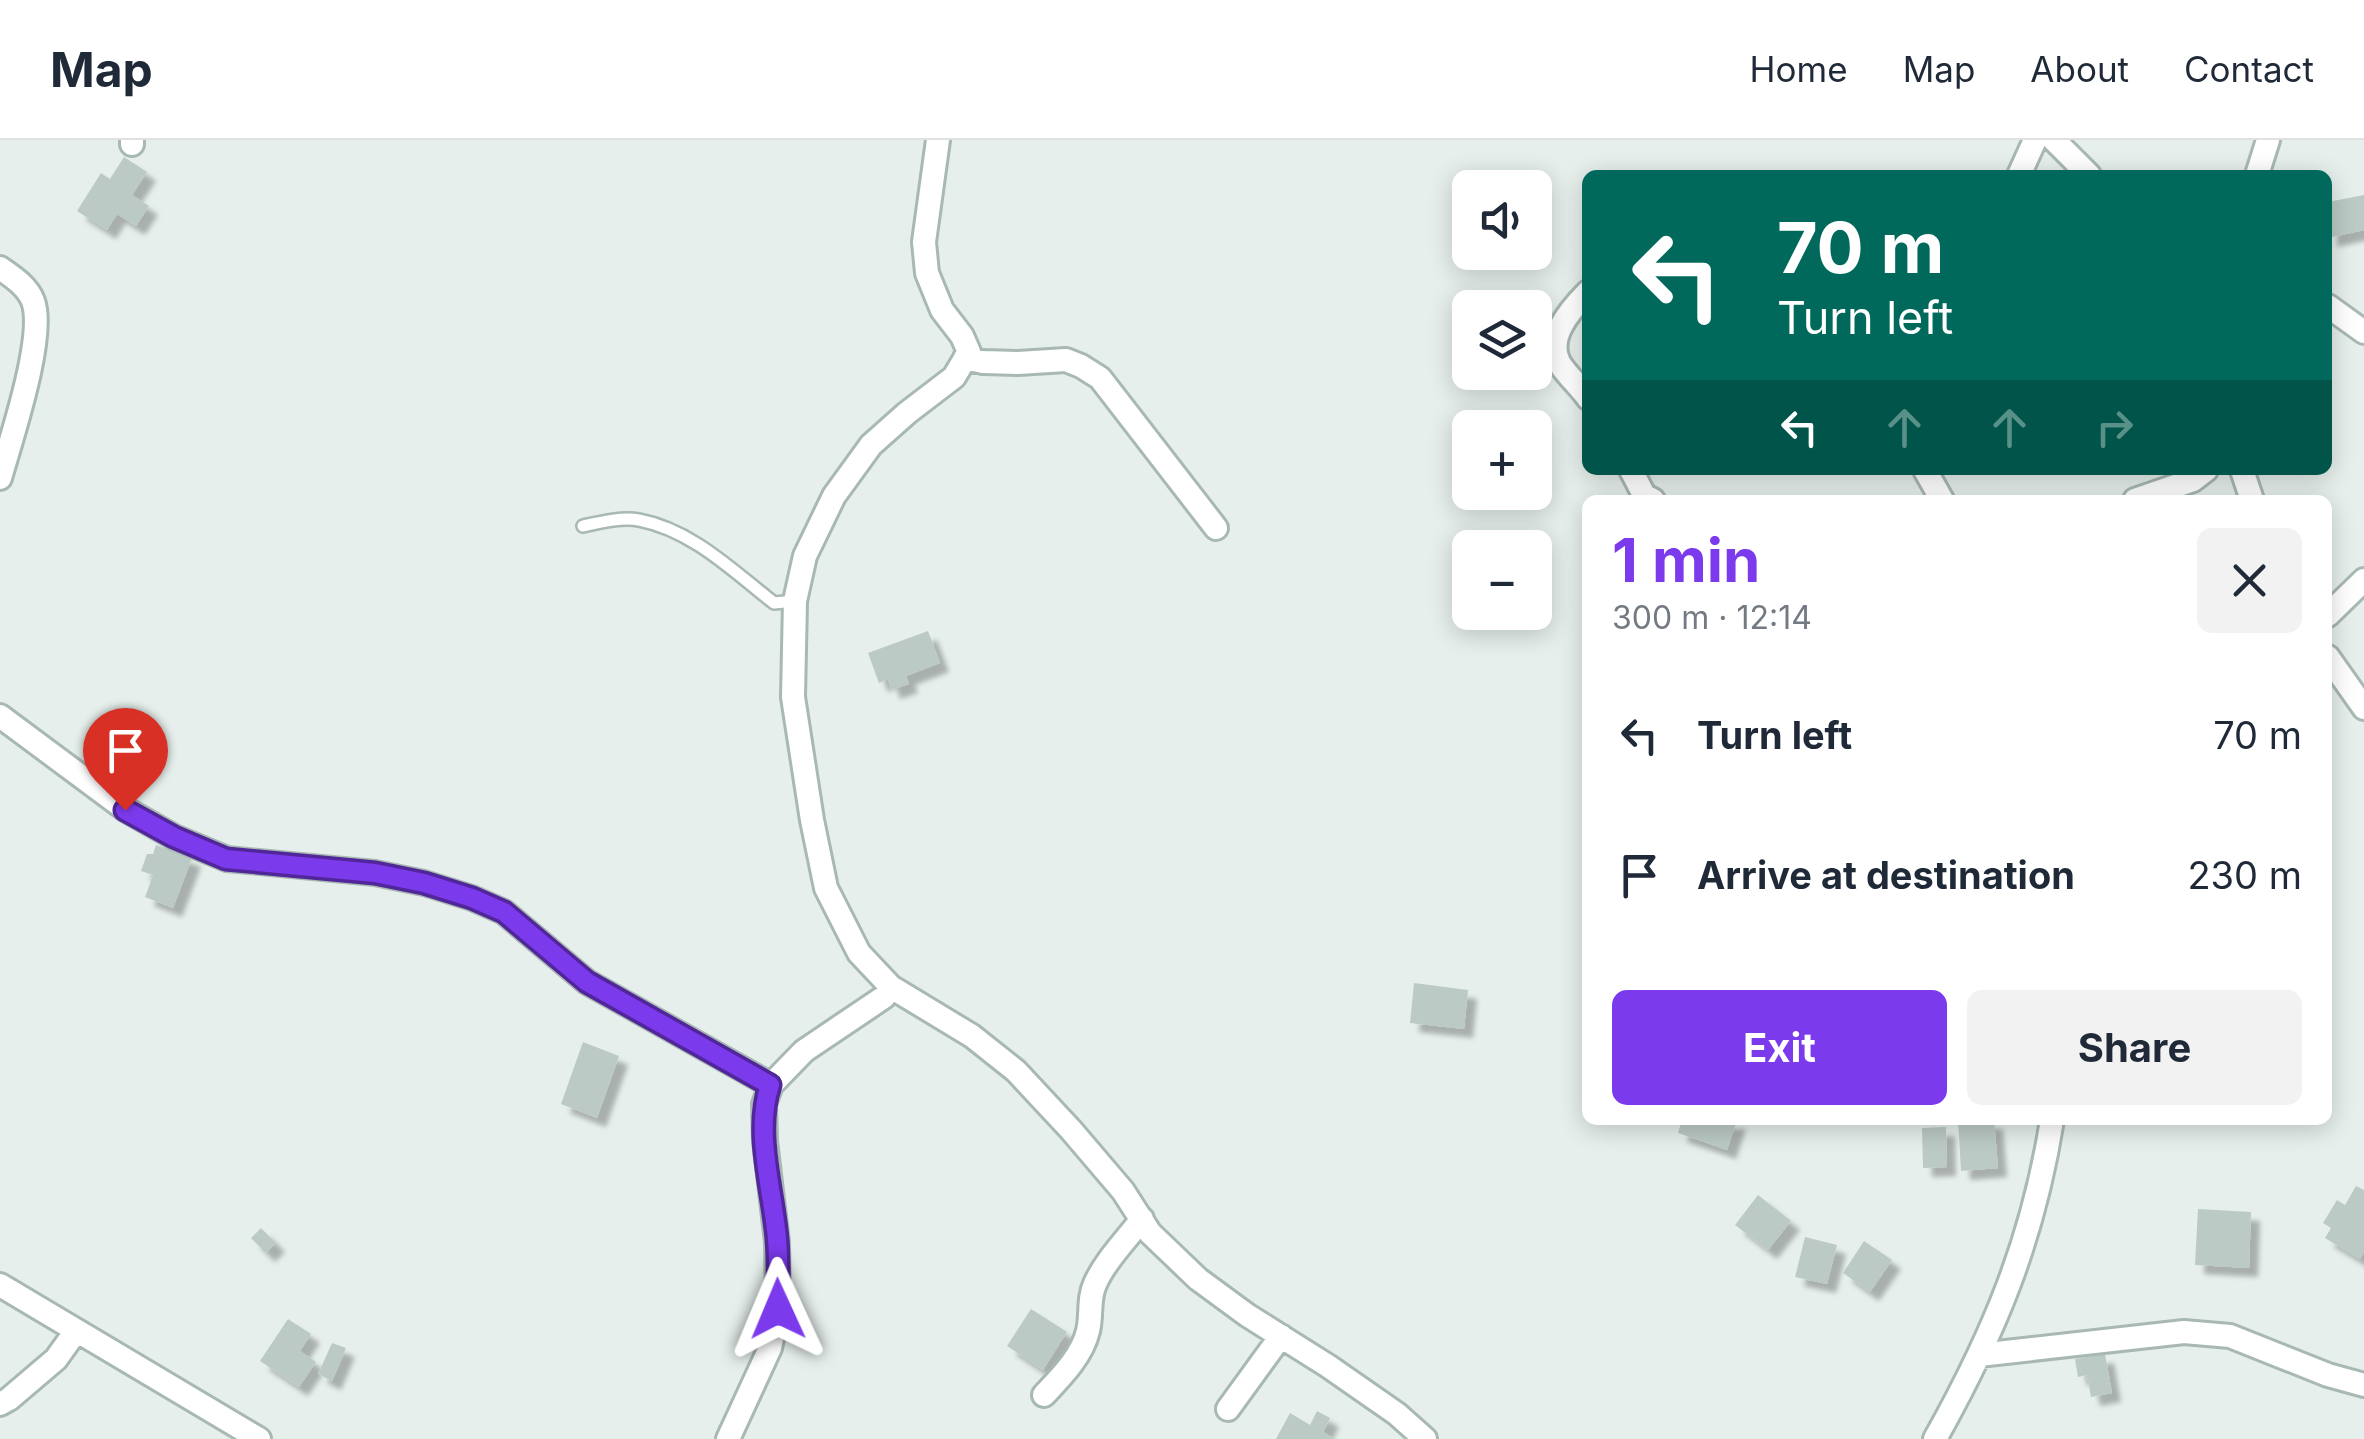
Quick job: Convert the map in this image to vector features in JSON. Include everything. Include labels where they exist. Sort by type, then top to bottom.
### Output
[{"type":"street","points":[[938,140],[924,242],[927,274],[942,310],[962,336],[968,352],[954,377],[871,445],[834,496],[804,556],[795,601],[793,697],[826,888],[860,953],[892,987],[972,1036],[1016,1071],[1072,1130],[1122,1191],[1150,1233],[1198,1278],[1397,1414],[1425,1439]]},
{"type":"street","points":[[2021,170],[2035,140]]},
{"type":"street","points":[[2054,140],[2084,170]]},
{"type":"street","points":[[2259,170],[2268,140]]},
{"type":"street","points":[[0,268],[32,298],[37,318],[34,350],[0,478]]},
{"type":"street","points":[[1582,299],[1564,320],[1554,343],[1559,364],[1582,391]]},
{"type":"street","points":[[2332,309],[2364,332]]},
{"type":"street","points":[[965,358],[1018,363],[1066,360],[1100,378],[1216,528]]},
{"type":"street","points":[[2150,495],[2199,475]]},
{"type":"street","points":[[2332,611],[2364,580]]},
{"type":"street","points":[[2332,663],[2364,708]]},
{"type":"street","points":[[0,716],[125,810],[226,859],[375,873],[424,883],[504,912],[587,982],[770,1085]]},
{"type":"street","points":[[728,1439],[770,1348],[778,1309],[777,1242],[765,1141],[764,1104],[770,1085],[804,1051],[884,997],[892,987]]},
{"type":"street","points":[[1934,1439],[2000,1312],[2023,1247],[2051,1125]]},
{"type":"street","points":[[1044,1395],[1082,1349],[1094,1287],[1142,1220]]},
{"type":"street","points":[[0,1284],[258,1439]]},
{"type":"street","points":[[0,1404],[56,1358],[76,1331]]},
{"type":"street","points":[[1980,1355],[2184,1332],[2230,1336],[2364,1385]]},
{"type":"street","points":[[1228,1409],[1280,1336]]},
{"type":"lane","points":[[583,526],[637,520],[687,537],[774,603],[795,601]]},
{"type":"building","points":[[124,157],[147,172],[132,195],[149,206],[136,226],[117,214],[107,230],[77,211],[101,173],[110,179]]},
{"type":"building","points":[[2364,195],[2364,230],[2332,237],[2332,201]]},
{"type":"building","points":[[928,631],[940,663],[906,676],[909,684],[891,690],[888,679],[879,683],[868,653]]},
{"type":"building","points":[[156,845],[192,858],[173,908],[145,897],[153,875],[141,871],[147,854],[153,854]]},
{"type":"building","points":[[1414,983],[1468,990],[1464,1029],[1410,1023]]},
{"type":"building","points":[[583,1042],[619,1056],[597,1118],[561,1104]]},
{"type":"building","points":[[1680,1125],[1735,1125],[1727,1150],[1678,1133]]},
{"type":"building","points":[[1958,1125],[1994,1125],[1998,1168],[1961,1171]]},
{"type":"building","points":[[1946,1127],[1947,1167],[1923,1168],[1922,1128]]},
{"type":"building","points":[[2356,1186],[2364,1190],[2364,1252],[2360,1259],[2325,1238],[2331,1228],[2323,1223],[2337,1200],[2345,1205]]},
{"type":"building","points":[[1758,1195],[1791,1221],[1768,1250],[1735,1225]]},
{"type":"building","points":[[2198,1209],[2251,1212],[2249,1268],[2195,1265]]},
{"type":"building","points":[[261,1228],[276,1243],[266,1253],[251,1238]]},
{"type":"building","points":[[1805,1237],[1837,1245],[1827,1284],[1795,1277]]},
{"type":"building","points":[[1864,1241],[1892,1260],[1870,1292],[1843,1273]]},
{"type":"building","points":[[1031,1309],[1067,1332],[1043,1370],[1007,1346]]},
{"type":"building","points":[[288,1319],[311,1334],[300,1351],[316,1362],[299,1387],[260,1361]]},
{"type":"building","points":[[332,1343],[346,1348],[332,1381],[318,1374]]},
{"type":"building","points":[[2105,1354],[2112,1393],[2091,1397],[2087,1375],[2078,1377],[2075,1359]]},
{"type":"building","points":[[1317,1411],[1330,1418],[1323,1432],[1335,1439],[1276,1439],[1290,1413],[1310,1425]]},
{"type":"route","points":[[125,810],[226,859],[375,873],[472,898],[504,912],[587,982],[770,1085],[764,1104],[765,1141],[777,1242],[778,1309]]}]
